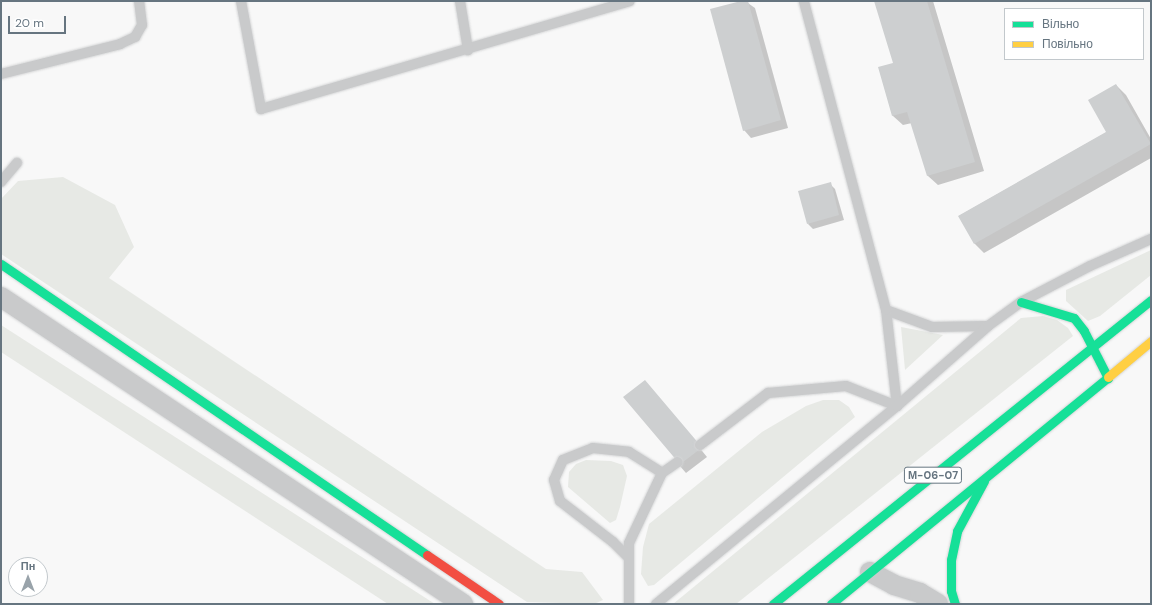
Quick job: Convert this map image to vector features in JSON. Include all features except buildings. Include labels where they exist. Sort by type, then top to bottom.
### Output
[{"type":"main road","points":[[1,264],[499,604]]},
{"type":"main road","name":"М-06-07","points":[[773,604],[1151,300]]},
{"type":"main road","points":[[1021,302],[1074,318],[1092,347],[1108,378]]},
{"type":"main road","name":"М-06-07","points":[[830,604],[984,481],[1151,341]]},
{"type":"main road","points":[[955,604],[951,591],[951,560],[957,532],[984,481]]},
{"type":"street","points":[[1,297],[463,604]]},
{"type":"street","points":[[870,572],[894,585],[920,593],[938,604]]},
{"type":"lane","points":[[1,74],[120,44],[135,37],[142,25],[139,1]]},
{"type":"lane","points":[[241,1],[261,109],[468,50],[630,1]]},
{"type":"lane","points":[[460,1],[468,50]]},
{"type":"lane","points":[[804,1],[886,310],[897,406]]},
{"type":"lane","points":[[1,182],[17,163]]},
{"type":"lane","points":[[656,604],[897,406],[988,326],[1021,302],[1090,266],[1151,239]]},
{"type":"lane","points":[[886,310],[932,327],[988,326]]},
{"type":"lane","points":[[700,445],[768,393],[846,386],[897,406]]},
{"type":"lane","points":[[629,558],[613,542],[560,501],[554,480],[562,460],[593,448],[629,452],[662,474]]},
{"type":"lane","points":[[629,604],[629,543],[662,474],[678,462]]},
{"type":"shaded area","points":[[63,177],[115,205],[134,247],[109,278],[546,569],[582,572],[603,600],[594,604],[527,602],[1,254],[1,199],[18,181]]},
{"type":"shaded area","points":[[1151,250],[1151,275],[1100,316],[1088,321],[1066,301],[1066,290]]},
{"type":"shaded area","points":[[1043,316],[1057,320],[1068,328],[1073,336],[736,604],[673,604],[1021,318]]},
{"type":"shaded area","points":[[1,325],[435,604],[388,604],[1,352]]},
{"type":"shaded area","points":[[901,327],[943,335],[905,370]]},
{"type":"shaded area","points":[[823,400],[839,400],[849,407],[855,417],[654,585],[648,586],[641,574],[643,547],[649,524],[762,432],[806,406]]},
{"type":"shaded area","points":[[586,460],[611,461],[623,465],[627,476],[616,520],[610,523],[568,487],[569,472],[576,464]]},
{"type":"traffic: fast","points":[[1,264],[427,555]]},
{"type":"traffic: fast","points":[[773,604],[1151,300]]},
{"type":"traffic: fast","points":[[1021,302],[1074,318],[1084,331],[1108,378]]},
{"type":"traffic: fast","points":[[831,604],[1108,377]]},
{"type":"traffic: fast","points":[[955,604],[951,591],[951,560],[957,531],[984,481]]},
{"type":"traffic: slow","points":[[1108,377],[1151,341]]},
{"type":"traffic: jam","points":[[427,555],[499,604]]}]
